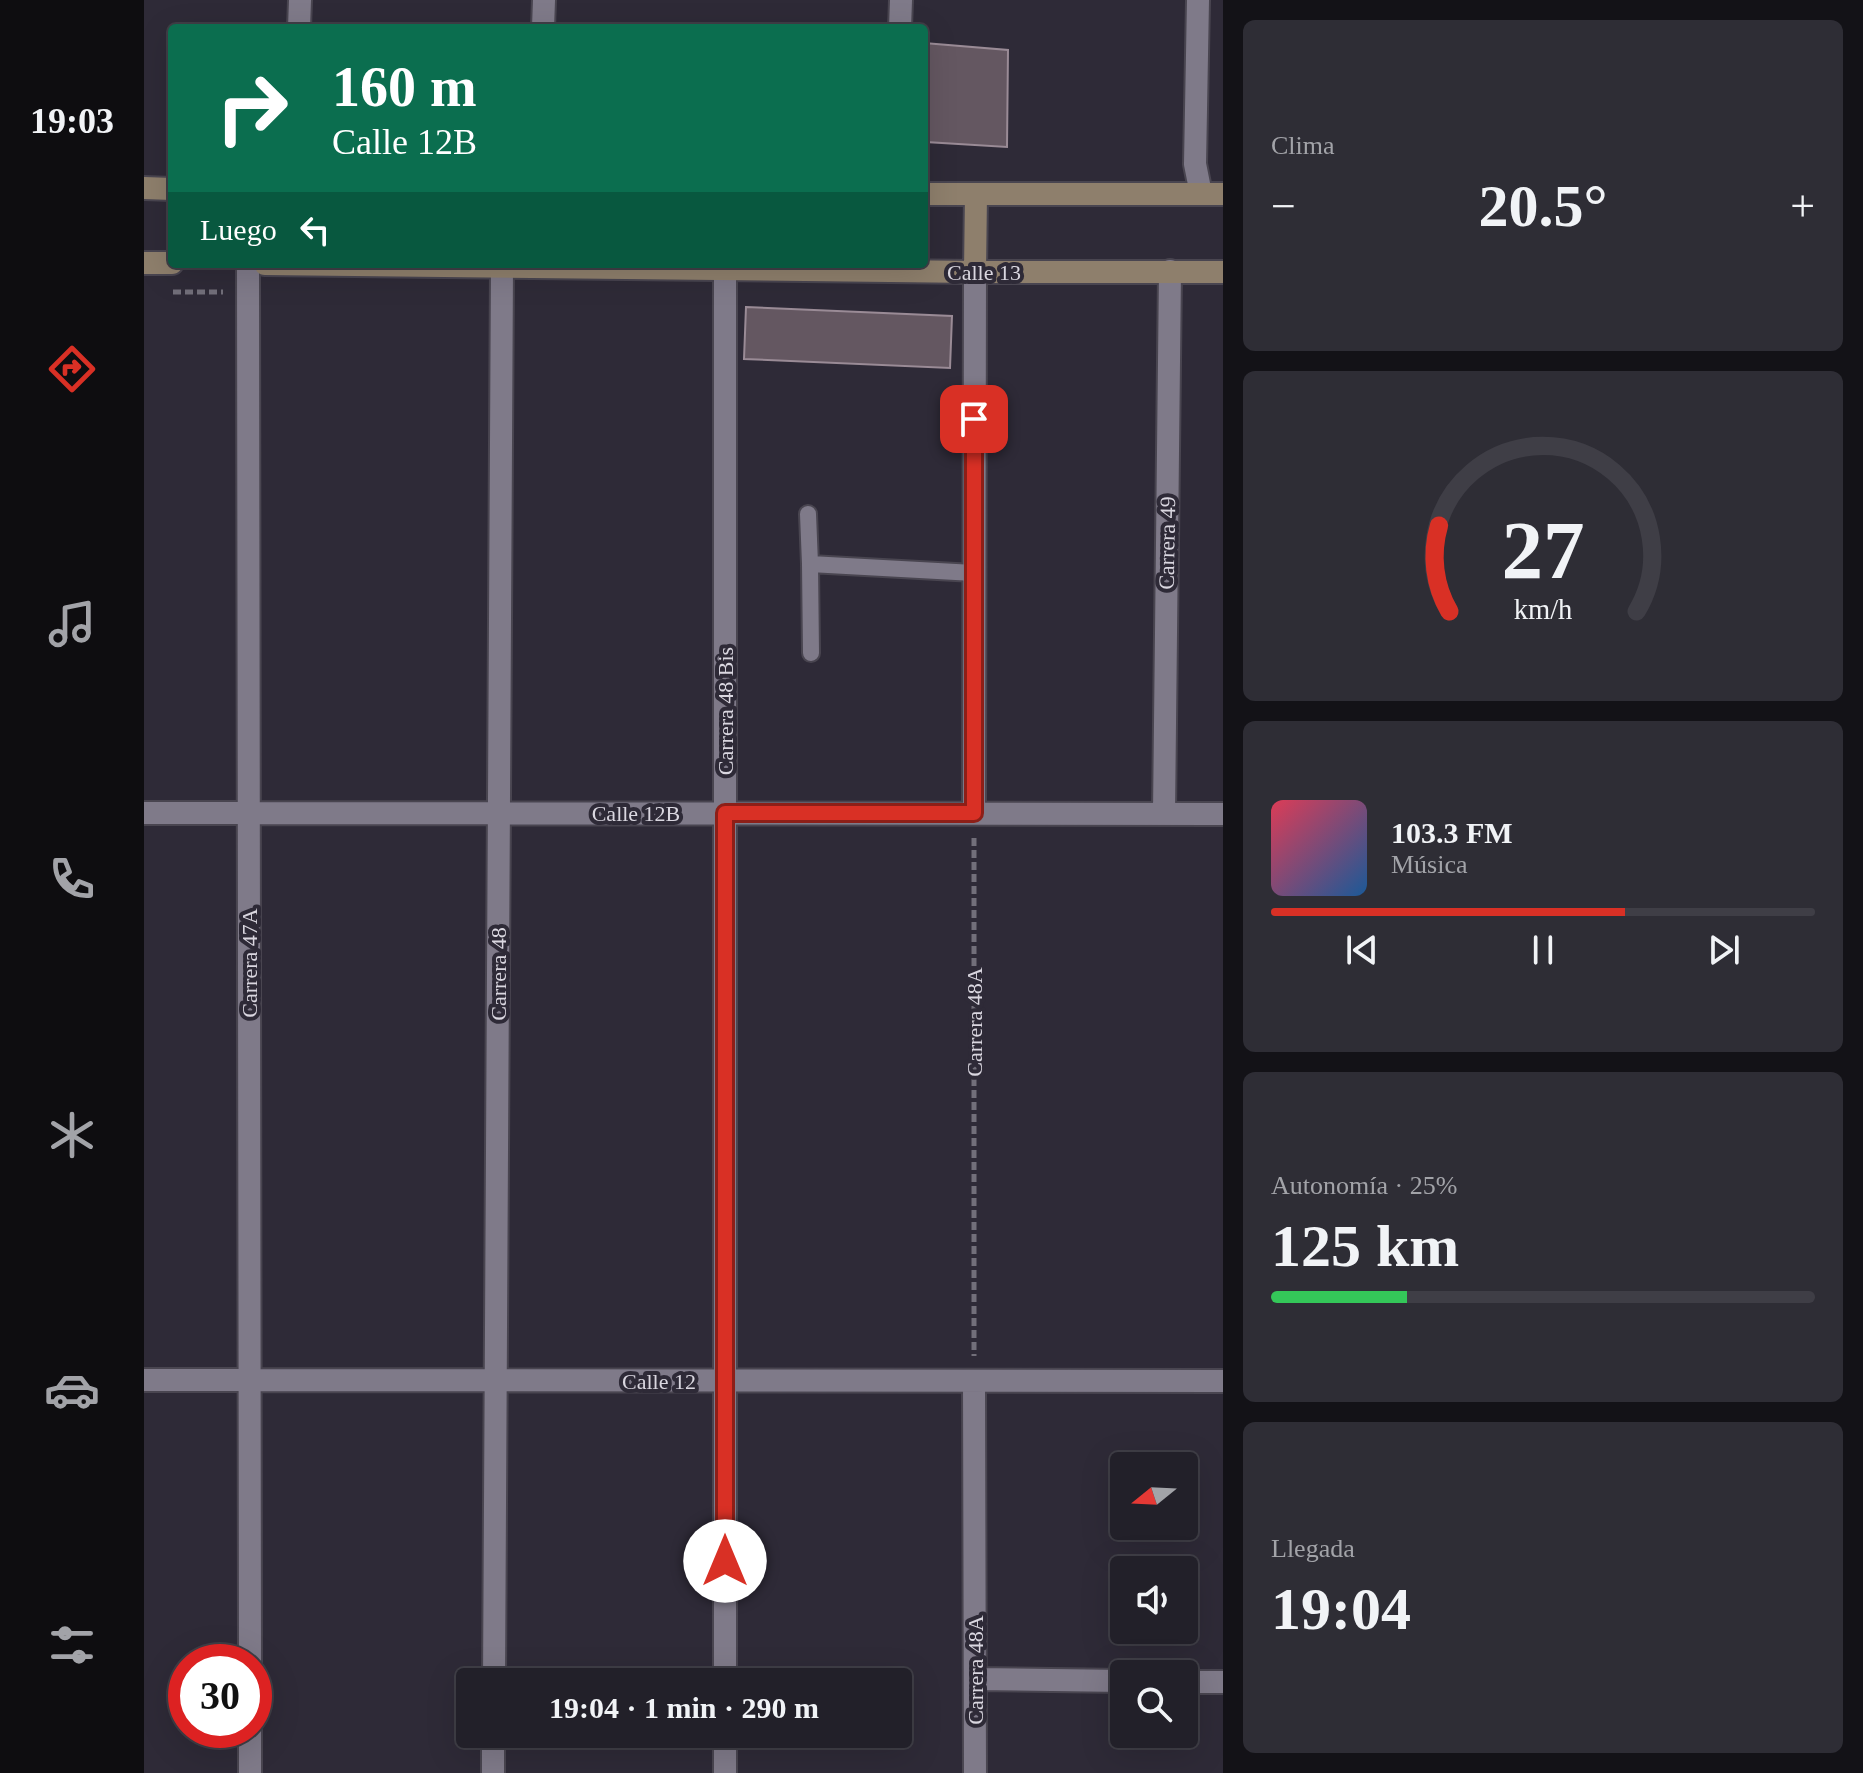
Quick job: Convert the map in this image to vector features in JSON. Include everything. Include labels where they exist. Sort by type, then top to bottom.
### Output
[{"type":"main road","points":[[144,188],[168,189]]},
{"type":"main road","points":[[928,194],[1212,194]]},
{"type":"main road","points":[[975,272],[976,194]]},
{"type":"main road","points":[[144,263],[168,263]]},
{"type":"main road","name":"Calle 13","points":[[725,268],[1223,272]]},
{"type":"street","points":[[299,24],[300,0]]},
{"type":"street","points":[[543,24],[544,0]]},
{"type":"street","points":[[900,24],[901,0]]},
{"type":"street","points":[[1198,0],[1195,164],[1212,194]]},
{"type":"street","name":"Carrera 47A","points":[[248,268],[250,1644]]},
{"type":"street","name":"Carrera 48","points":[[494,1668],[502,268]]},
{"type":"street","name":"Carrera 48 Bis","points":[[725,268],[725,1668]]},
{"type":"street","name":"Carrera 49","points":[[1164,814],[1170,271]]},
{"type":"street","points":[[974,813],[975,272]]},
{"type":"street","name":"Calle 12B","points":[[144,813],[1223,814]]},
{"type":"street","name":"Calle 12","points":[[144,1380],[1223,1381]]},
{"type":"street","name":"Carrera 48A","points":[[974,1381],[975,1773]]},
{"type":"street","points":[[975,1679],[1110,1681]]},
{"type":"street","points":[[1198,1682],[1223,1682]]},
{"type":"street","points":[[250,1748],[250,1773]]},
{"type":"street","points":[[493,1748],[493,1773]]},
{"type":"street","points":[[725,1748],[725,1773]]},
{"type":"lane","points":[[808,514],[811,653]]},
{"type":"lane","points":[[810,564],[974,573]]},
{"type":"path","name":"Carrera 48A","points":[[974,813],[974,1381]]},
{"type":"building","points":[[928,43],[1008,50],[1007,147],[928,142]]},
{"type":"building","points":[[746,307],[952,316],[950,368],[744,359]]},
{"type":"route","points":[[725,1561],[725,813],[974,813],[974,419]]}]
